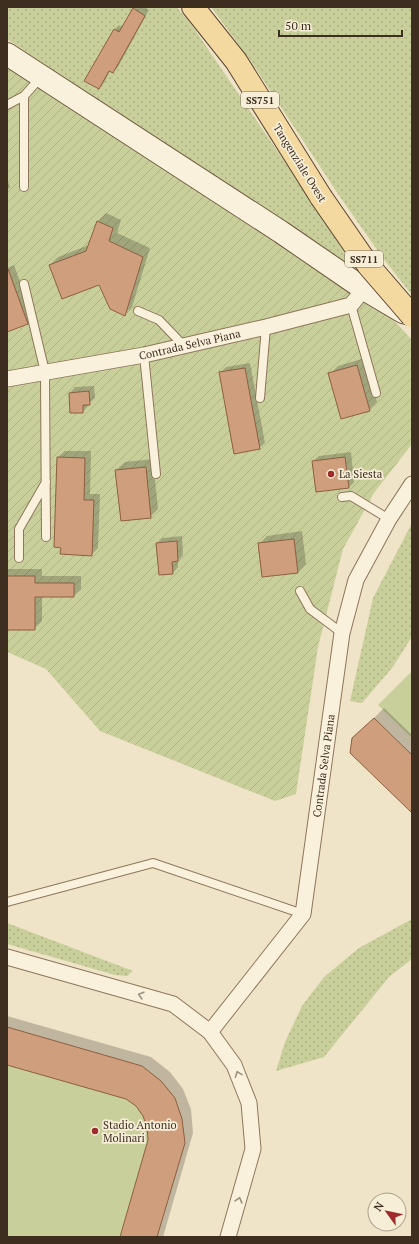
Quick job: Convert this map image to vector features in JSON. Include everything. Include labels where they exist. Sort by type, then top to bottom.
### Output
[{"type":"main road","name":"Tangenziale Ovest","points":[[193,7],[236,61],[321,197],[368,265],[412,315]]},
{"type":"main road","points":[[7,54],[281,232],[358,297],[412,315]]},
{"type":"street","name":"Contrada Selva Piana","points":[[7,379],[144,355],[266,327],[358,297]]},
{"type":"street","name":"Contrada Selva Piana","points":[[303,914],[342,633],[356,580],[388,519],[412,484]]},
{"type":"street","points":[[210,1032],[303,914]]},
{"type":"street","points":[[7,957],[173,1004],[210,1032],[234,1065],[249,1103],[253,1149],[228,1237]]},
{"type":"lane","points":[[7,105],[24,96],[42,77]]},
{"type":"lane","points":[[24,96],[24,187]]},
{"type":"lane","points":[[24,284],[45,372],[46,537]]},
{"type":"lane","points":[[358,297],[376,393]]},
{"type":"lane","points":[[138,311],[159,320],[184,346]]},
{"type":"lane","points":[[260,398],[266,327]]},
{"type":"lane","points":[[144,355],[156,474]]},
{"type":"lane","points":[[19,558],[19,529],[46,481]]},
{"type":"lane","points":[[342,497],[351,496],[388,519]]},
{"type":"lane","points":[[300,591],[310,609],[342,633]]},
{"type":"lane","points":[[7,902],[152,863],[303,914]]},
{"type":"green space","points":[[7,7],[177,7],[193,27],[356,270],[7,39]]},
{"type":"green space","points":[[211,7],[412,7],[412,295],[382,257],[338,194],[250,60]]},
{"type":"green space","points":[[7,66],[389,315],[412,340],[412,444],[374,493],[343,549],[318,647],[296,794],[275,801],[100,731],[46,669],[7,652]]},
{"type":"green space","points":[[412,523],[412,637],[392,668],[362,703],[350,701],[373,598]]},
{"type":"green space","points":[[412,671],[412,738],[378,705]]},
{"type":"green space","points":[[412,919],[412,959],[389,977],[324,1057],[276,1071],[285,1042],[302,1006],[324,977],[359,948]]},
{"type":"green space","points":[[7,923],[133,971],[127,976],[115,975],[7,944]]},
{"type":"green space","name":"Stadio Antonio Molinari","points":[[7,1027],[142,1066],[161,1081],[175,1098],[182,1119],[185,1143],[157,1237],[7,1237]]},
{"type":"building","points":[[133,8],[145,16],[113,73],[109,71],[99,89],[84,81],[114,29],[119,32]]},
{"type":"building","points":[[97,221],[113,228],[109,241],[143,257],[125,316],[110,309],[99,285],[62,299],[49,265],[86,251]]},
{"type":"building","points":[[7,269],[28,324],[7,332]]},
{"type":"building","points":[[357,365],[370,411],[341,419],[328,373]]},
{"type":"building","points":[[245,368],[260,449],[234,454],[219,372]]},
{"type":"building","points":[[89,391],[90,405],[83,405],[83,413],[70,413],[69,393]]},
{"type":"building","points":[[57,457],[85,458],[84,500],[94,500],[92,556],[60,554],[61,548],[54,547]]},
{"type":"building","name":"La Siesta","points":[[345,457],[349,488],[316,492],[312,461]]},
{"type":"building","points":[[146,467],[151,518],[121,521],[115,470]]},
{"type":"building","points":[[294,539],[298,573],[262,577],[258,543]]},
{"type":"building","points":[[177,541],[178,561],[172,562],[173,574],[159,575],[156,543]]},
{"type":"building","points":[[7,576],[35,576],[35,583],[74,583],[74,597],[35,597],[35,630],[7,630]]},
{"type":"building","points":[[374,718],[412,755],[412,813],[350,753],[352,738]]},
{"type":"building","points":[[7,1027],[142,1066],[161,1081],[175,1098],[182,1119],[185,1143],[157,1237],[120,1237],[148,1140],[147,1127],[143,1116],[136,1106],[126,1099],[7,1065]]},
{"type":"place","name":"La Siesta","points":[[331,474]]},
{"type":"place","name":"Stadio Antonio Molinari","points":[[95,1131]]}]
